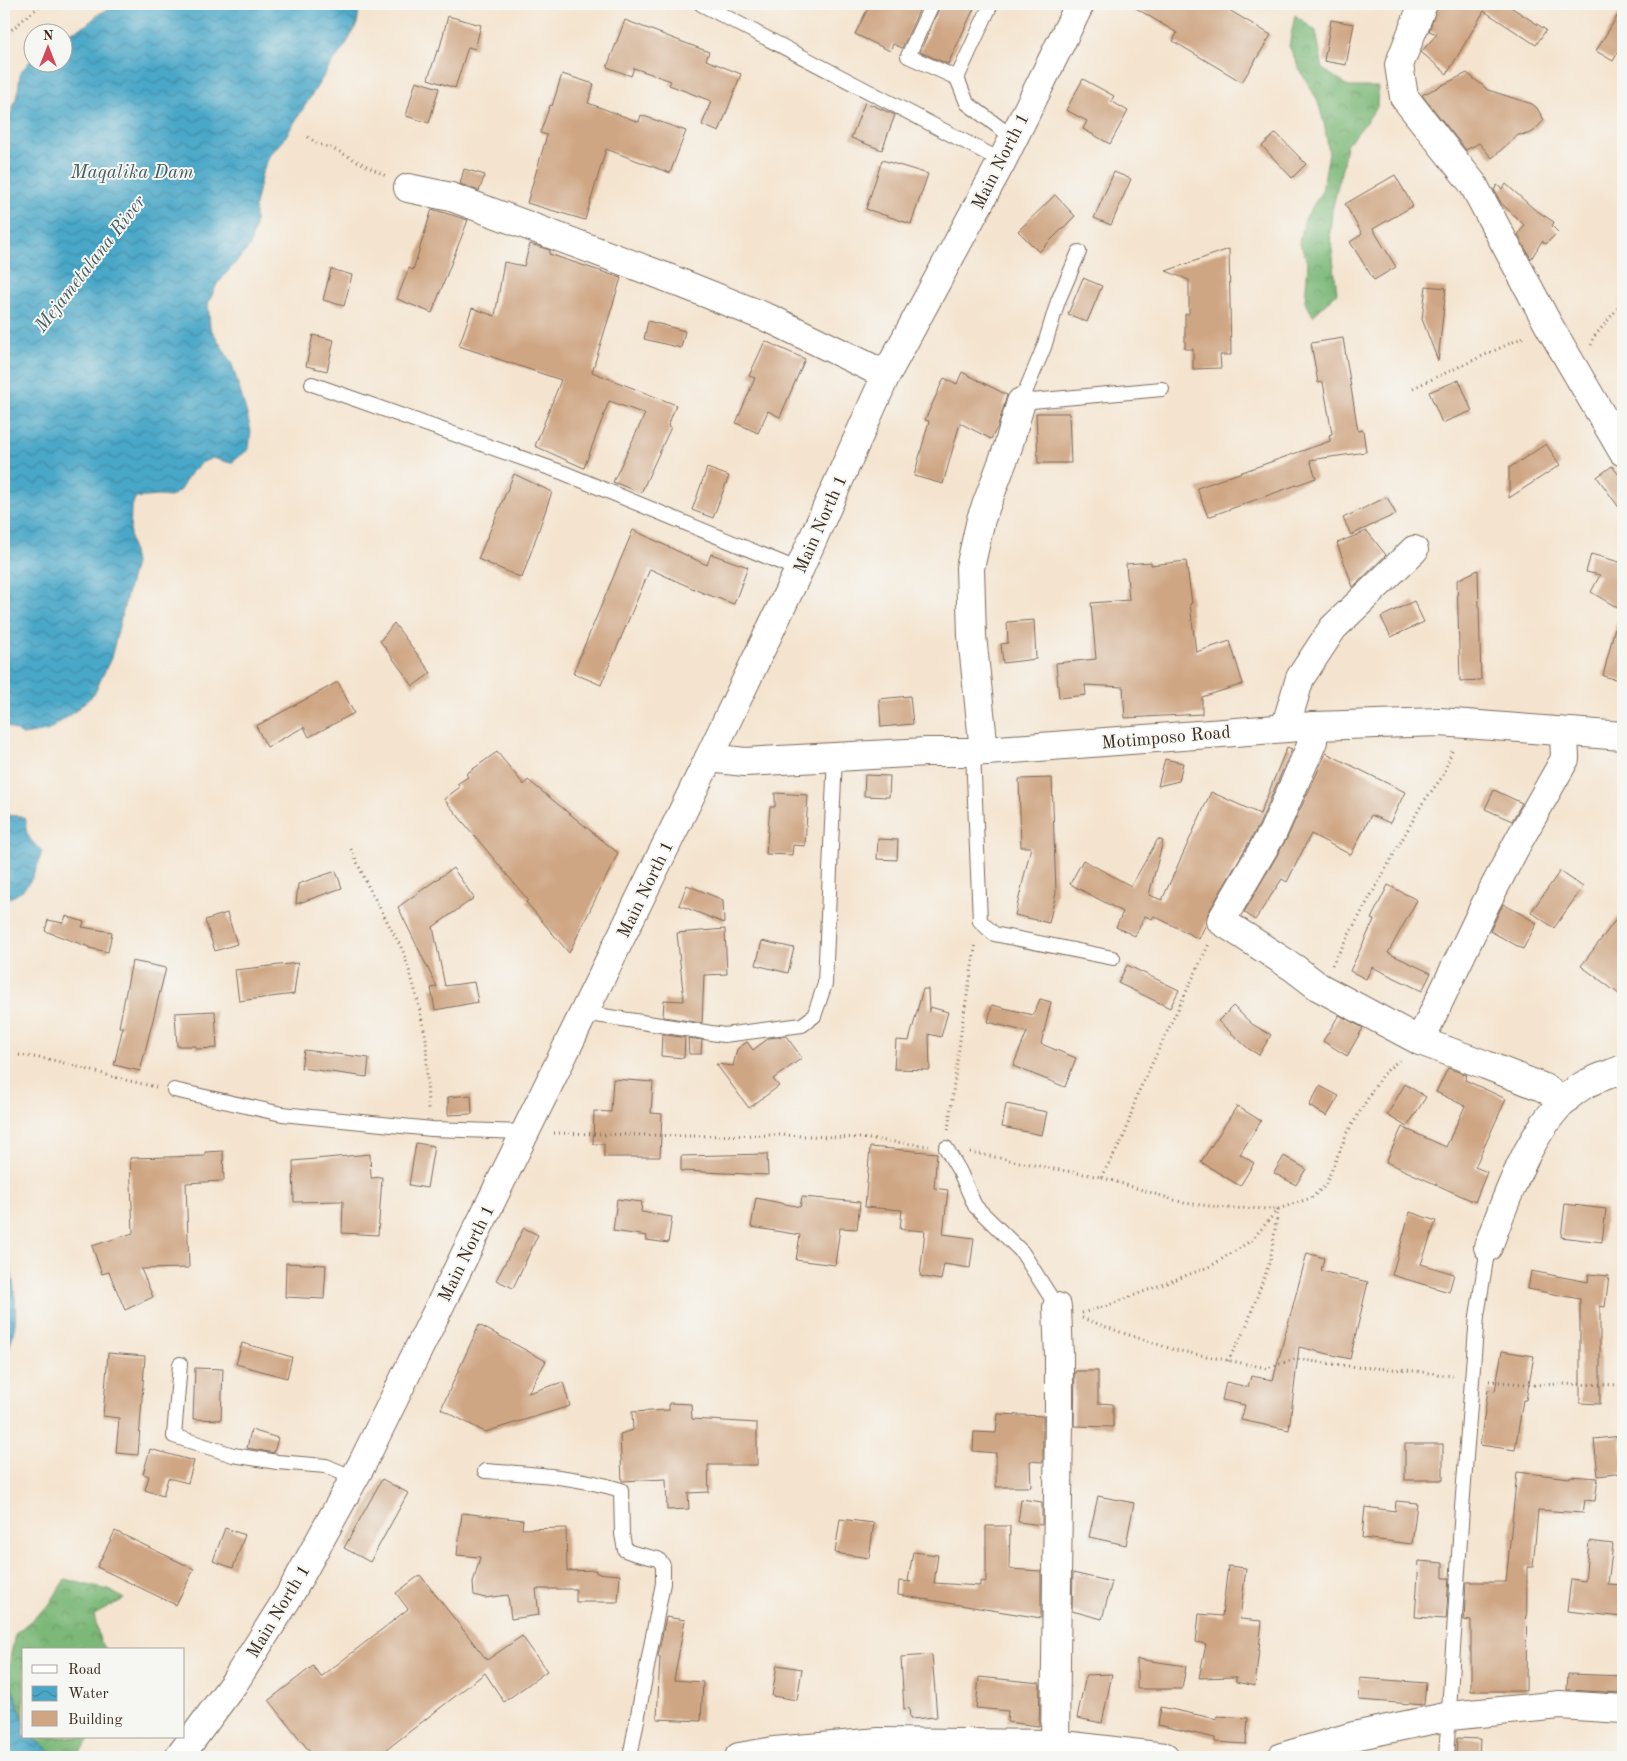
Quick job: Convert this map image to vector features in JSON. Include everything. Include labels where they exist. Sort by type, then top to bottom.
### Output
[{"type":"street","name":"Main North 1","points":[[179,1757],[234,1683],[288,1596],[354,1478],[709,758],[799,570],[886,375],[1007,149],[1080,4]]},
{"type":"street","points":[[1423,4],[1399,65],[1404,97],[1473,184],[1548,324],[1623,452]]},
{"type":"street","points":[[408,188],[451,197],[663,276],[773,320],[886,375]]},
{"type":"street","points":[[979,752],[970,568],[982,519],[1022,402]]},
{"type":"street","points":[[1285,728],[1300,678],[1333,628],[1414,550]]},
{"type":"street","name":"Motimposo Road","points":[[709,758],[745,762],[926,752],[979,752],[1314,726],[1440,722],[1623,736]]},
{"type":"street","points":[[1314,726],[1313,741],[1274,832],[1221,921],[1294,968],[1319,987],[1420,1041],[1542,1087],[1565,1100]]},
{"type":"street","points":[[1420,1041],[1486,904],[1565,758],[1564,732]]},
{"type":"street","points":[[1488,1247],[1526,1155],[1555,1109],[1584,1085],[1623,1069]]},
{"type":"street","points":[[1054,1744],[1059,1414],[1066,1311]]},
{"type":"street","points":[[1282,1757],[1354,1736],[1450,1716],[1560,1705],[1623,1708]]},
{"type":"street","points":[[740,1757],[774,1751],[880,1742],[1054,1744],[1165,1757]]},
{"type":"lane","points":[[701,4],[1007,149]]},
{"type":"lane","points":[[932,4],[908,56],[958,78]]},
{"type":"lane","points":[[991,4],[958,78],[967,102],[1007,149]]},
{"type":"lane","points":[[1079,252],[1058,302],[1044,347],[1022,402],[1162,389]]},
{"type":"lane","points":[[312,384],[564,473],[799,570]]},
{"type":"lane","points":[[979,752],[980,921],[994,934],[1113,958]]},
{"type":"lane","points":[[584,1014],[724,1034],[802,1025],[814,1016],[825,984],[835,756]]},
{"type":"lane","points":[[174,1090],[282,1114],[432,1129],[526,1132]]},
{"type":"lane","points":[[946,1148],[960,1172],[975,1206],[1022,1252],[1066,1311]]},
{"type":"lane","points":[[1446,1757],[1477,1316],[1488,1247]]},
{"type":"lane","points":[[180,1364],[174,1436],[233,1455],[277,1462],[326,1466],[354,1478]]},
{"type":"lane","points":[[485,1471],[586,1480],[621,1490],[622,1534],[625,1550],[633,1554],[658,1559],[663,1565],[663,1583],[630,1757]]},
{"type":"path","points":[[4,36],[42,4]]},
{"type":"path","points":[[308,137],[318,144],[334,149],[408,188]]},
{"type":"path","points":[[1591,347],[1593,338],[1623,302]]},
{"type":"path","points":[[1413,388],[1476,360],[1548,324]]},
{"type":"path","points":[[1319,987],[1422,804],[1443,776],[1461,724]]},
{"type":"path","points":[[351,849],[375,900],[403,951],[414,986],[426,1037],[428,1117],[432,1129]]},
{"type":"path","points":[[946,1148],[962,1025],[980,921]]},
{"type":"path","points":[[1101,1177],[1124,1137],[1137,1095],[1199,961],[1221,921]]},
{"type":"path","points":[[526,1132],[686,1136],[780,1135],[860,1138],[997,1156],[1101,1177],[1184,1203],[1228,1208],[1278,1209],[1311,1198],[1325,1186],[1347,1133],[1382,1075],[1420,1041]]},
{"type":"path","points":[[20,1055],[52,1060],[125,1080],[174,1090]]},
{"type":"path","points":[[1066,1311],[1106,1306],[1211,1266],[1252,1240],[1278,1209]]},
{"type":"path","points":[[1228,1360],[1246,1327],[1270,1261],[1278,1209]]},
{"type":"path","points":[[1066,1311],[1120,1332],[1175,1350],[1266,1368],[1295,1359],[1534,1385],[1623,1385]]},
{"type":"green space","points":[[1295,15],[1316,31],[1323,69],[1349,87],[1378,87],[1377,107],[1346,145],[1332,211],[1330,232],[1337,293],[1313,316],[1305,301],[1308,262],[1299,242],[1305,219],[1322,191],[1329,153],[1324,123],[1317,99],[1302,74],[1289,46]]},
{"type":"green space","points":[[65,1579],[111,1591],[124,1599],[94,1615],[100,1641],[105,1648],[22,1648],[22,1715],[7,1674],[15,1634],[49,1605]]},
{"type":"green space","points":[[32,1738],[90,1738],[76,1757],[59,1757]]},
{"type":"water","name":"Maqalika Dam","points":[[119,4],[360,4],[357,24],[347,43],[330,66],[284,139],[269,156],[262,173],[255,205],[255,225],[250,246],[217,284],[208,304],[210,327],[232,364],[246,411],[251,431],[249,449],[231,463],[212,458],[201,463],[189,475],[180,490],[171,497],[135,498],[131,510],[130,537],[135,563],[111,658],[94,694],[72,714],[47,731],[23,735],[7,726],[4,722],[4,135],[18,92],[20,73],[22,71],[72,72],[72,32],[86,25],[99,14]]},
{"type":"water","points":[[4,815],[21,816],[26,820],[27,834],[42,851],[34,874],[25,888],[12,897],[4,899]]},
{"type":"water","points":[[4,1241],[12,1273],[16,1308],[14,1330],[4,1364]]},
{"type":"water","points":[[4,1671],[7,1674],[22,1715],[22,1738],[32,1738],[59,1757],[4,1757]]},
{"type":"building","points":[[870,4],[922,4],[902,48],[893,44],[890,51],[855,34]]},
{"type":"building","points":[[941,4],[976,4],[948,64],[920,52]]},
{"type":"building","points":[[1129,4],[1219,4],[1271,35],[1242,82],[1173,41],[1177,33]]},
{"type":"building","points":[[1438,4],[1506,4],[1546,30],[1536,45],[1484,11],[1447,74],[1421,52],[1437,34],[1429,31]]},
{"type":"building","points":[[1623,7],[1623,44],[1613,61],[1596,51]]},
{"type":"building","points":[[448,16],[481,25],[475,49],[468,47],[455,88],[428,79],[437,51],[439,51]]},
{"type":"building","points":[[625,20],[709,52],[706,60],[741,74],[719,132],[702,125],[711,101],[669,85],[671,81],[634,68],[631,76],[607,67]]},
{"type":"building","points":[[1331,20],[1354,24],[1346,65],[1324,61]]},
{"type":"building","points":[[1467,73],[1488,90],[1532,104],[1537,108],[1544,120],[1529,134],[1518,135],[1492,158],[1479,143],[1466,150],[1422,95]]},
{"type":"building","points":[[562,74],[594,84],[588,103],[639,122],[641,115],[686,131],[670,173],[606,149],[585,220],[527,203],[547,135],[540,133],[550,105],[552,106]]},
{"type":"building","points":[[1083,79],[1114,96],[1111,101],[1128,111],[1110,144],[1083,129],[1087,121],[1066,110]]},
{"type":"building","points":[[416,81],[439,88],[429,123],[406,116]]},
{"type":"building","points":[[865,102],[895,115],[882,150],[851,138]]},
{"type":"building","points":[[1276,133],[1306,164],[1292,178],[1262,146]]},
{"type":"building","points":[[882,160],[928,174],[911,224],[866,209]]},
{"type":"building","points":[[464,169],[485,175],[479,191],[460,184]]},
{"type":"building","points":[[1114,172],[1131,179],[1111,225],[1094,218]]},
{"type":"building","points":[[1395,175],[1413,206],[1373,229],[1396,267],[1374,280],[1350,242],[1362,234],[1345,204]]},
{"type":"building","points":[[1506,184],[1534,209],[1554,222],[1552,226],[1558,232],[1546,244],[1542,241],[1531,259],[1518,235],[1524,225],[1501,203],[1494,190],[1497,185],[1502,189]]},
{"type":"building","points":[[1055,195],[1075,216],[1039,252],[1018,231]]},
{"type":"building","points":[[432,209],[468,220],[432,313],[397,299],[409,268],[413,270]]},
{"type":"building","points":[[530,244],[550,250],[549,254],[621,278],[592,372],[676,405],[668,426],[671,427],[641,493],[613,482],[645,414],[609,401],[584,468],[535,446],[561,380],[459,346],[472,308],[495,316],[504,262],[524,266]]},
{"type":"building","points":[[1229,249],[1231,355],[1220,355],[1221,368],[1193,369],[1193,349],[1185,349],[1185,314],[1189,314],[1189,280],[1166,271]]},
{"type":"building","points":[[331,269],[352,275],[344,306],[323,300]]},
{"type":"building","points":[[1083,278],[1102,286],[1087,322],[1068,314]]},
{"type":"building","points":[[1426,286],[1446,288],[1438,361],[1422,319]]},
{"type":"building","points":[[648,321],[685,331],[681,348],[644,339]]},
{"type":"building","points":[[313,335],[334,340],[327,371],[306,366]]},
{"type":"building","points":[[1343,338],[1358,431],[1363,430],[1366,452],[1310,460],[1316,478],[1208,517],[1197,488],[1330,441],[1329,435],[1332,434],[1323,382],[1318,383],[1311,343]]},
{"type":"building","points":[[765,341],[805,359],[780,417],[768,411],[758,433],[736,423],[755,378],[749,376]]},
{"type":"building","points":[[962,372],[1007,395],[998,426],[991,439],[960,423],[943,484],[914,476],[929,421],[925,420],[944,378],[957,384]]},
{"type":"building","points":[[1459,380],[1472,411],[1442,423],[1429,392]]},
{"type":"building","points":[[1036,413],[1069,413],[1071,463],[1038,463]]},
{"type":"building","points":[[1546,444],[1560,465],[1509,498],[1509,468]]},
{"type":"building","points":[[1612,466],[1623,480],[1623,513],[1597,477]]},
{"type":"building","points":[[707,468],[729,476],[713,518],[692,510]]},
{"type":"building","points":[[514,474],[552,492],[522,578],[478,559]]},
{"type":"building","points":[[1387,497],[1396,514],[1351,535],[1343,518]]},
{"type":"building","points":[[633,530],[707,565],[711,554],[748,567],[734,604],[703,593],[650,569],[601,685],[573,673]]},
{"type":"building","points":[[1367,531],[1386,555],[1353,587],[1337,543]]},
{"type":"building","points":[[1591,554],[1623,563],[1623,611],[1591,592],[1600,575],[1586,572]]},
{"type":"building","points":[[1186,561],[1196,652],[1230,641],[1243,684],[1202,697],[1202,714],[1125,718],[1123,687],[1085,685],[1086,695],[1059,698],[1056,663],[1096,659],[1091,603],[1129,600],[1126,564],[1151,562],[1151,565]]},
{"type":"building","points":[[1478,570],[1481,680],[1460,681],[1457,580]]},
{"type":"building","points":[[1414,601],[1424,622],[1391,637],[1381,617]]},
{"type":"building","points":[[1034,620],[1036,659],[1003,663],[1001,644],[1008,643],[1007,622]]},
{"type":"building","points":[[394,623],[431,673],[413,686],[380,641]]},
{"type":"building","points":[[1616,623],[1623,624],[1623,681],[1603,676]]},
{"type":"building","points":[[338,682],[354,713],[309,737],[304,727],[267,747],[256,726]]},
{"type":"building","points":[[910,696],[913,724],[881,727],[879,699]]},
{"type":"building","points":[[1287,747],[1292,749],[1259,825],[1208,913],[1206,924],[1199,939],[1154,916],[1152,919],[1145,916],[1135,936],[1116,927],[1123,912],[1070,884],[1083,860],[1131,886],[1158,839],[1163,841],[1149,895],[1162,900],[1211,792],[1260,814]]},
{"type":"building","points":[[497,752],[524,785],[528,780],[618,853],[569,953],[526,902],[528,900],[444,799],[460,787],[457,784],[468,777],[466,774]]},
{"type":"building","points":[[1326,753],[1405,792],[1390,823],[1371,815],[1351,855],[1311,834],[1287,882],[1282,879],[1255,920],[1244,912],[1287,838]]},
{"type":"building","points":[[1165,759],[1183,763],[1179,781],[1158,786]]},
{"type":"building","points":[[865,775],[890,776],[889,797],[864,796]]},
{"type":"building","points":[[1052,778],[1056,893],[1049,923],[1015,915],[1031,847],[1021,847],[1019,779]]},
{"type":"building","points":[[1494,790],[1522,803],[1512,821],[1485,809]]},
{"type":"building","points":[[775,793],[808,795],[805,846],[793,845],[792,855],[766,854],[770,807],[775,807]]},
{"type":"building","points":[[878,839],[898,840],[897,860],[877,859]]},
{"type":"building","points":[[453,868],[474,898],[433,927],[445,986],[474,982],[478,1002],[435,1010],[431,988],[437,987],[398,907]]},
{"type":"building","points":[[336,871],[342,888],[296,904],[298,884]]},
{"type":"building","points":[[1560,871],[1583,887],[1554,928],[1531,912]]},
{"type":"building","points":[[687,885],[723,900],[724,923],[679,905]]},
{"type":"building","points":[[1388,885],[1417,900],[1388,953],[1431,973],[1422,991],[1372,967],[1366,979],[1350,971],[1374,920],[1371,919]]},
{"type":"building","points":[[1503,904],[1537,923],[1523,949],[1490,931]]},
{"type":"building","points":[[1623,910],[1623,997],[1581,966]]},
{"type":"building","points":[[227,913],[237,944],[215,951],[205,920]]},
{"type":"building","points":[[66,916],[84,922],[82,927],[112,932],[108,952],[89,948],[45,931],[48,920],[63,923]]},
{"type":"building","points":[[725,929],[727,974],[704,975],[702,1023],[663,1017],[664,1000],[684,1001],[677,933]]},
{"type":"building","points":[[762,941],[794,948],[788,973],[756,965]]},
{"type":"building","points":[[132,961],[166,968],[140,1071],[114,1065],[123,1027],[119,1027]]},
{"type":"building","points":[[298,963],[294,994],[239,1001],[235,970]]},
{"type":"building","points":[[1127,965],[1179,990],[1170,1008],[1118,983]]},
{"type":"building","points":[[923,989],[928,989],[929,1012],[930,1007],[948,1012],[941,1037],[929,1034],[930,1070],[894,1069],[896,1040],[909,1041]]},
{"type":"building","points":[[1040,999],[1051,1002],[1041,1044],[1076,1058],[1065,1087],[1013,1066],[1027,1032],[988,1022],[992,1005],[1033,1015]]},
{"type":"building","points":[[1233,1006],[1252,1024],[1271,1035],[1259,1055],[1249,1049],[1218,1021]]},
{"type":"building","points":[[215,1011],[217,1048],[196,1049],[196,1046],[177,1046],[175,1013]]},
{"type":"building","points":[[1339,1015],[1363,1028],[1347,1056],[1323,1041]]},
{"type":"building","points":[[662,1034],[685,1038],[684,1058],[661,1056]]},
{"type":"building","points":[[786,1036],[802,1058],[773,1079],[779,1086],[749,1108],[716,1064],[733,1066],[737,1049],[747,1042],[753,1050],[769,1038]]},
{"type":"building","points":[[688,1038],[702,1040],[701,1054],[689,1054]]},
{"type":"building","points":[[304,1050],[369,1058],[367,1077],[301,1068]]},
{"type":"building","points":[[1448,1068],[1467,1075],[1465,1080],[1506,1099],[1475,1167],[1487,1172],[1475,1202],[1386,1162],[1402,1127],[1446,1147],[1465,1106],[1436,1092]]},
{"type":"building","points":[[613,1079],[653,1082],[651,1113],[662,1114],[660,1157],[604,1157],[604,1144],[593,1144],[594,1111],[611,1112]]},
{"type":"building","points":[[1405,1084],[1426,1097],[1407,1127],[1387,1115]]},
{"type":"building","points":[[1320,1086],[1339,1096],[1327,1116],[1309,1106]]},
{"type":"building","points":[[471,1095],[472,1114],[448,1115],[448,1097]]},
{"type":"building","points":[[1006,1104],[1047,1112],[1042,1135],[1002,1127]]},
{"type":"building","points":[[1237,1106],[1261,1121],[1240,1154],[1254,1163],[1240,1186],[1201,1162]]},
{"type":"building","points":[[416,1143],[434,1146],[427,1188],[409,1185]]},
{"type":"building","points":[[870,1147],[937,1153],[934,1188],[948,1190],[943,1234],[974,1238],[970,1268],[944,1264],[941,1280],[920,1276],[925,1231],[900,1229],[902,1210],[865,1207]]},
{"type":"building","points":[[223,1151],[224,1181],[186,1183],[189,1268],[141,1269],[153,1297],[125,1310],[109,1272],[102,1274],[92,1246],[133,1233],[130,1158],[205,1156],[205,1152]]},
{"type":"building","points":[[370,1154],[371,1178],[382,1177],[378,1235],[342,1233],[343,1201],[294,1202],[293,1161]]},
{"type":"building","points":[[767,1154],[768,1175],[681,1171],[681,1156]]},
{"type":"building","points":[[1284,1156],[1306,1169],[1296,1185],[1274,1173]]},
{"type":"building","points":[[802,1197],[860,1202],[857,1229],[840,1228],[835,1265],[796,1260],[800,1235],[751,1227],[756,1198],[800,1207]]},
{"type":"building","points":[[617,1199],[642,1202],[641,1212],[672,1217],[668,1243],[646,1240],[647,1236],[613,1231]]},
{"type":"building","points":[[1565,1204],[1606,1209],[1602,1242],[1561,1237]]},
{"type":"building","points":[[1410,1212],[1436,1221],[1421,1264],[1454,1274],[1449,1292],[1392,1275]]},
{"type":"building","points":[[524,1228],[538,1235],[513,1288],[496,1280]]},
{"type":"building","points":[[1307,1253],[1324,1258],[1321,1271],[1368,1282],[1350,1359],[1299,1347],[1289,1430],[1241,1420],[1245,1405],[1222,1400],[1226,1382],[1248,1387],[1251,1376],[1273,1380]]},
{"type":"building","points":[[286,1263],[326,1265],[324,1299],[285,1297]]},
{"type":"building","points":[[1531,1271],[1588,1282],[1589,1274],[1609,1276],[1605,1307],[1600,1306],[1600,1404],[1580,1403],[1580,1299],[1528,1289]]},
{"type":"building","points":[[479,1325],[546,1361],[528,1393],[563,1382],[570,1406],[485,1432],[441,1409]]},
{"type":"building","points":[[242,1343],[292,1357],[287,1378],[236,1364]]},
{"type":"building","points":[[1502,1351],[1534,1356],[1526,1400],[1523,1400],[1515,1450],[1480,1445],[1488,1390],[1495,1391]]},
{"type":"building","points":[[108,1353],[145,1356],[138,1455],[116,1453],[119,1418],[103,1416]]},
{"type":"building","points":[[195,1368],[223,1369],[221,1420],[193,1419]]},
{"type":"building","points":[[1075,1371],[1098,1371],[1098,1403],[1113,1404],[1113,1427],[1074,1426]]},
{"type":"building","points":[[669,1403],[691,1404],[692,1419],[757,1423],[757,1465],[708,1465],[709,1492],[688,1493],[689,1509],[667,1510],[666,1479],[622,1481],[620,1434],[633,1430],[632,1412],[669,1410]]},
{"type":"building","points":[[998,1414],[1043,1416],[1043,1462],[1030,1461],[1031,1487],[996,1487],[996,1453],[973,1451],[974,1432],[996,1433]]},
{"type":"building","points":[[251,1430],[278,1438],[274,1453],[247,1448]]},
{"type":"building","points":[[1621,1436],[1623,1473],[1598,1476],[1594,1439]]},
{"type":"building","points":[[1405,1444],[1443,1444],[1443,1480],[1405,1480]]},
{"type":"building","points":[[150,1449],[194,1461],[188,1483],[168,1478],[163,1496],[145,1490],[149,1476],[143,1474]]},
{"type":"building","points":[[1517,1472],[1570,1478],[1570,1476],[1598,1478],[1595,1501],[1585,1500],[1583,1513],[1538,1510],[1533,1567],[1527,1567],[1526,1691],[1471,1691],[1471,1621],[1464,1620],[1466,1582],[1506,1582]]},
{"type":"building","points":[[382,1479],[408,1493],[370,1562],[344,1548]]},
{"type":"building","points":[[1098,1496],[1134,1503],[1126,1545],[1089,1537]]},
{"type":"building","points":[[1021,1499],[1042,1502],[1042,1525],[1018,1522]]},
{"type":"building","points":[[1396,1501],[1417,1503],[1412,1544],[1362,1538],[1365,1507],[1395,1511]]},
{"type":"building","points":[[462,1513],[523,1520],[522,1529],[566,1528],[567,1571],[596,1570],[596,1573],[620,1575],[618,1602],[576,1602],[576,1589],[536,1589],[539,1615],[511,1619],[508,1595],[485,1598],[474,1595],[473,1583],[480,1557],[457,1555]]},
{"type":"building","points":[[840,1519],[874,1523],[869,1558],[835,1553]]},
{"type":"building","points":[[986,1526],[1010,1526],[1009,1569],[1041,1571],[1041,1618],[898,1595],[899,1581],[911,1582],[908,1581],[913,1552],[938,1555],[934,1583],[980,1586],[980,1581],[986,1582]]},
{"type":"building","points":[[225,1528],[245,1535],[233,1568],[213,1561]]},
{"type":"building","points":[[115,1531],[194,1569],[176,1605],[97,1567]]},
{"type":"building","points":[[1589,1541],[1613,1544],[1608,1584],[1623,1585],[1623,1617],[1567,1611],[1571,1579],[1585,1581]]},
{"type":"building","points":[[1419,1561],[1443,1563],[1443,1578],[1449,1578],[1446,1619],[1415,1617]]},
{"type":"building","points":[[1228,1566],[1246,1568],[1240,1619],[1262,1621],[1255,1686],[1236,1682],[1236,1677],[1199,1678],[1206,1644],[1196,1642],[1199,1614],[1222,1616]]},
{"type":"building","points":[[1073,1573],[1112,1582],[1102,1619],[1072,1611]]},
{"type":"building","points":[[420,1575],[487,1660],[522,1636],[547,1671],[504,1702],[485,1673],[377,1757],[314,1757],[269,1700],[313,1666],[321,1677],[408,1609],[396,1593]]},
{"type":"building","points":[[666,1617],[685,1620],[674,1680],[703,1682],[701,1721],[657,1719],[660,1657],[658,1656]]},
{"type":"building","points":[[932,1655],[937,1717],[910,1719],[909,1708],[904,1709],[901,1657]]},
{"type":"building","points":[[1137,1659],[1186,1666],[1182,1689],[1137,1689]]},
{"type":"building","points":[[777,1665],[802,1669],[797,1700],[772,1696]]},
{"type":"building","points":[[1112,1674],[1102,1723],[1077,1718],[1086,1675]]},
{"type":"building","points":[[1568,1674],[1623,1676],[1623,1693],[1567,1690]]},
{"type":"building","points":[[979,1677],[1040,1683],[1039,1726],[1007,1722],[1008,1711],[976,1708]]},
{"type":"building","points":[[1360,1678],[1426,1683],[1424,1705],[1359,1700]]},
{"type":"building","points":[[1161,1707],[1217,1719],[1217,1716],[1248,1718],[1246,1744],[1215,1742],[1215,1738],[1158,1725]]},
{"type":"building","points":[[1457,1738],[1480,1739],[1479,1757],[1456,1757]]},
{"type":"water label","name":"Mejametalana River","points":[[89,263]]}]
